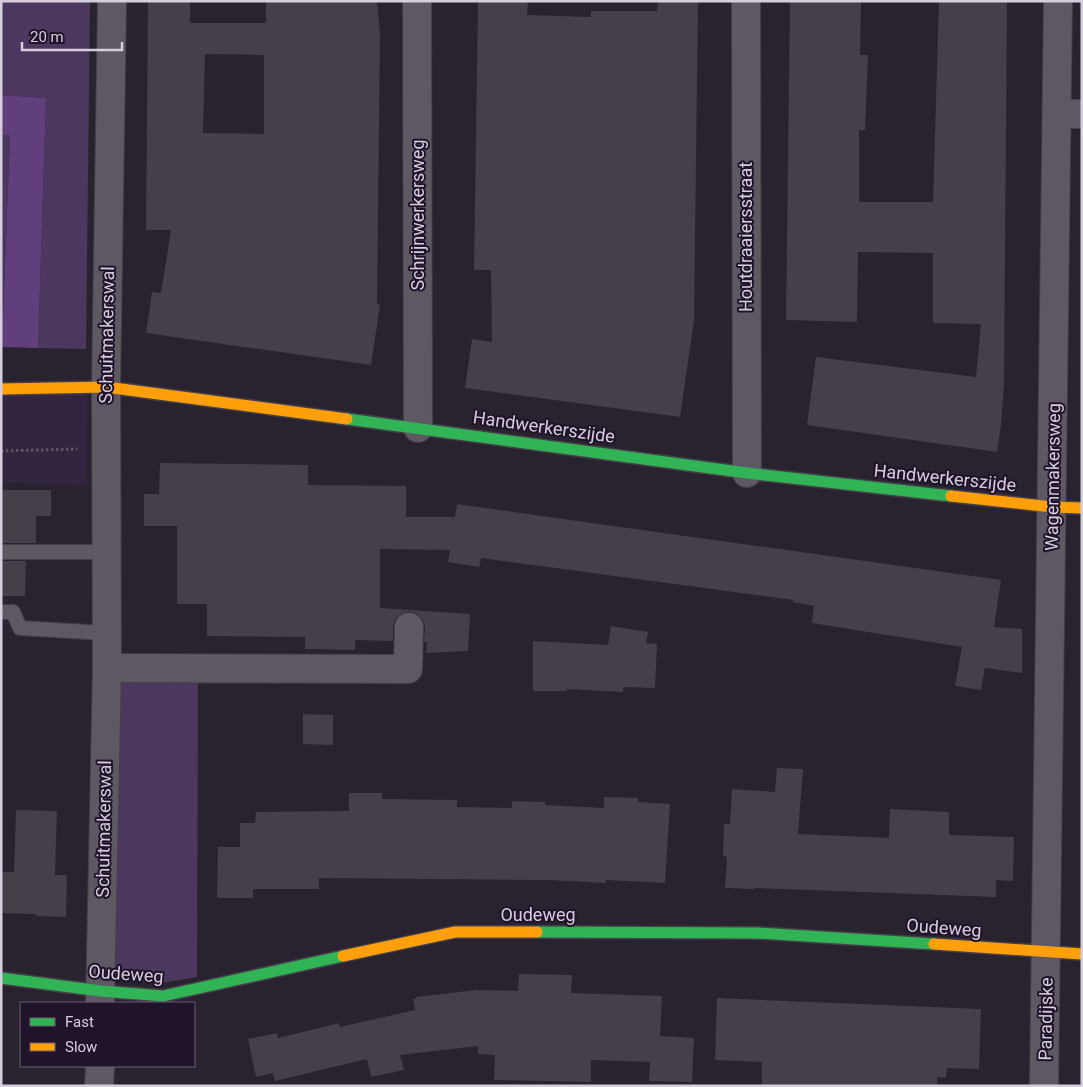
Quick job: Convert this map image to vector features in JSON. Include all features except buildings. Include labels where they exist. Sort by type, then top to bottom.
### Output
[{"type":"street","name":"Schuitmakerswal","points":[[101,997],[106,668],[106,387],[112,1]]},
{"type":"street","name":"Schrijnwerkersweg","points":[[417,1],[418,428]]},
{"type":"street","name":"Houtdraaiersstraat","points":[[746,1],[747,472]]},
{"type":"street","name":"Wagenmakersweg","points":[[1047,952],[1052,507],[1069,114],[1058,1]]},
{"type":"street","name":"Handwerkerszijde","points":[[1,389],[106,387],[747,472],[1052,507],[1082,508]]},
{"type":"street","points":[[106,668],[408,669],[409,627]]},
{"type":"street","name":"Oudeweg","points":[[1,978],[101,997],[163,996],[455,932],[757,933],[1082,954]]},
{"type":"street","name":"Paradijske","points":[[1044,1086],[1047,952]]},
{"type":"street","points":[[99,1086],[100,1067]]},
{"type":"lane","points":[[1,552],[106,552]]},
{"type":"lane","points":[[1,612],[14,612],[20,628],[106,633]]},
{"type":"path","points":[[1,451],[107,448]]},
{"type":"shaded area","points":[[1,1],[90,1],[86,349],[38,348],[46,98],[1,95]]},
{"type":"shaded area","points":[[1,95],[46,98],[38,348],[1,347],[10,135],[1,134]]},
{"type":"shaded area","points":[[1,134],[10,134],[3,316],[1,316]]},
{"type":"shaded area","points":[[1,388],[88,391],[87,486],[1,482]]},
{"type":"shaded area","points":[[120,678],[198,679],[197,977],[161,983],[112,979]]},
{"type":"traffic: fast","points":[[347,419],[747,473],[951,496]]},
{"type":"traffic: fast","points":[[537,932],[757,933],[934,944]]},
{"type":"traffic: fast","points":[[1,978],[101,991],[163,996],[343,956]]},
{"type":"traffic: slow","points":[[1,389],[106,387],[347,419]]},
{"type":"traffic: slow","points":[[951,496],[1052,507],[1082,508]]},
{"type":"traffic: slow","points":[[343,956],[455,932],[537,932]]},
{"type":"traffic: slow","points":[[934,944],[1082,954]]}]
